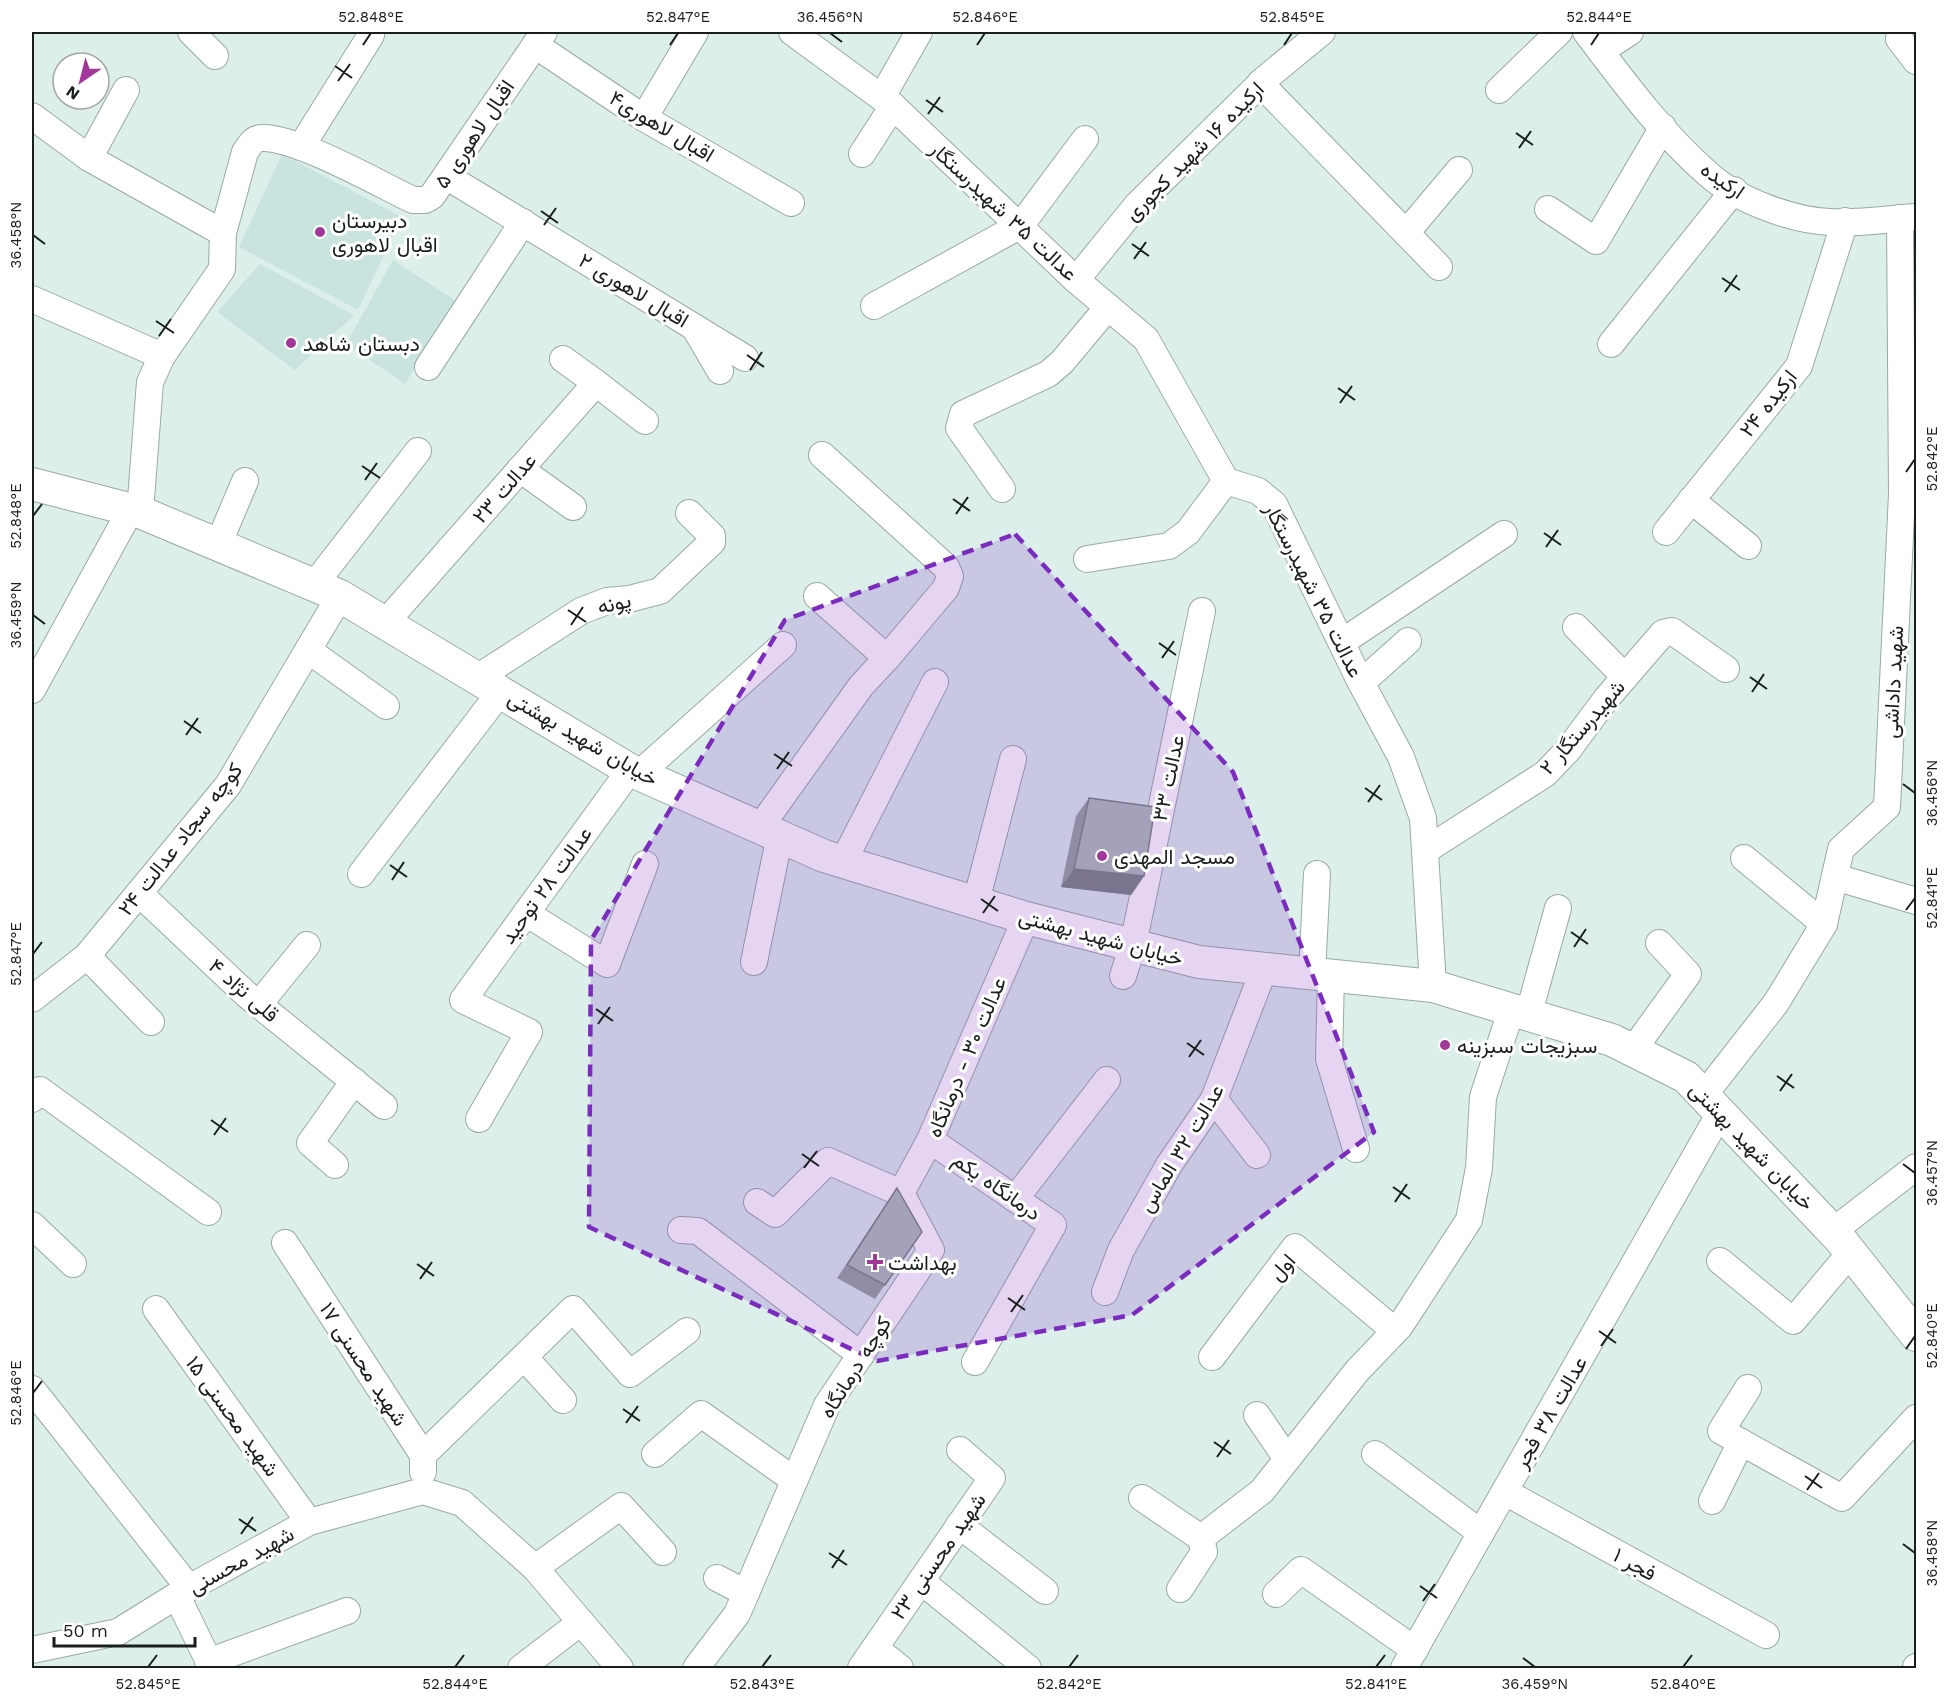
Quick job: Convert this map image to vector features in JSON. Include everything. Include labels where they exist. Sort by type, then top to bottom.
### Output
[{"type":"main road","name":"خیابان شهید بهشتی","points":[[32,484],[135,510],[327,591],[489,684],[635,772],[843,862],[1026,918],[1199,962],[1433,986],[1612,1040],[1686,1077],[1842,1241],[1917,1335]]},
{"type":"street","points":[[191,32],[215,56]]},
{"type":"street","points":[[644,118],[695,32]]},
{"type":"street","name":"عدالت ۳۵ شهیدرستگار","points":[[792,32],[887,102],[1021,225],[1076,280],[1152,346],[1226,482],[1258,491],[1274,504],[1401,757],[1423,818],[1433,986]]},
{"type":"street","points":[[862,154],[919,32]]},
{"type":"street","name":"ارکیده ۱۶ شهید کجوری","points":[[1076,280],[1137,205],[1260,83],[1322,32]]},
{"type":"street","points":[[1499,90],[1559,32]]},
{"type":"street","points":[[1594,41],[1630,32]]},
{"type":"street","points":[[301,147],[375,37]]},
{"type":"street","name":"اقبال لاهوری۴","points":[[540,38],[644,118],[791,203]]},
{"type":"street","name":"اقبال لاهوری ۵","points":[[223,233],[245,152],[253,140],[262,138],[301,147],[413,200],[426,201],[446,176],[540,38]]},
{"type":"street","points":[[1899,39],[1917,62]]},
{"type":"street","name":"ارکیده","points":[[1594,41],[1636,98],[1663,127],[1709,175],[1734,190],[1783,214],[1829,222],[1908,218]]},
{"type":"street","points":[[1260,83],[1439,267]]},
{"type":"street","points":[[89,158],[126,90]]},
{"type":"street","points":[[32,116],[89,158],[223,233],[222,269],[162,356],[150,382],[135,510],[32,690]]},
{"type":"street","points":[[1548,209],[1596,241],[1663,127]]},
{"type":"street","points":[[874,306],[1021,225],[1085,139]]},
{"type":"street","points":[[1406,233],[1460,170]]},
{"type":"street","name":"اقبال لاهوری ۲","points":[[446,176],[746,358]]},
{"type":"street","points":[[1611,344],[1734,190]]},
{"type":"street","name":"شهید داداشی","points":[[1841,849],[1887,807],[1902,494],[1908,218]]},
{"type":"street","name":"ارکیده ۲۴","points":[[1666,532],[1798,366],[1845,221]]},
{"type":"street","points":[[428,367],[522,222]]},
{"type":"street","points":[[32,299],[162,356]]},
{"type":"street","points":[[1002,489],[959,428],[963,414],[1048,374],[1062,362],[1108,307]]},
{"type":"street","points":[[694,327],[720,371]]},
{"type":"street","points":[[562,359],[645,421]]},
{"type":"street","name":"عدالت ۲۳","points":[[385,623],[596,383]]},
{"type":"street","name":"کوچه سجاد عدالت ۲۴","points":[[32,999],[87,956],[228,785],[308,650],[327,591],[418,451]]},
{"type":"street","points":[[754,962],[771,831],[861,686],[946,588],[950,576],[946,567],[822,455]]},
{"type":"street","points":[[520,469],[573,507]]},
{"type":"street","points":[[218,545],[245,482]]},
{"type":"street","points":[[1087,559],[1169,546],[1188,532],[1226,482]]},
{"type":"street","points":[[1691,500],[1748,546]]},
{"type":"street","name":"پونه","points":[[489,684],[581,611],[607,601],[629,599],[660,591],[712,542],[712,536],[689,513]]},
{"type":"street","points":[[1342,642],[1504,534]]},
{"type":"street","points":[[817,596],[887,658]]},
{"type":"street","name":"عدالت ۳۳","points":[[1123,976],[1133,945],[1202,611]]},
{"type":"street","points":[[1576,627],[1625,677]]},
{"type":"street","name":"شهیدرستگار ۲","points":[[1426,850],[1545,774],[1568,750],[1625,677],[1667,630],[1726,669]]},
{"type":"street","points":[[1362,682],[1408,641]]},
{"type":"street","name":"عدالت ۲۸ توحید","points":[[479,1119],[529,1032],[463,1000],[526,913],[635,772],[783,645]]},
{"type":"street","points":[[308,650],[386,706]]},
{"type":"street","points":[[843,862],[935,682]]},
{"type":"street","points":[[361,874],[489,684]]},
{"type":"street","points":[[976,902],[1013,759]]},
{"type":"street","name":"عدالت ۳۸ فجر","points":[[1409,1659],[1504,1492],[1712,1104],[1824,924],[1841,849]]},
{"type":"street","points":[[1744,858],[1824,924]]},
{"type":"street","points":[[526,913],[607,964],[645,864]]},
{"type":"street","points":[[1317,874],[1329,1059],[1356,1149]]},
{"type":"street","points":[[1835,876],[1917,901]]},
{"type":"street","name":"قلی نژاد ۴","points":[[139,892],[259,1005],[384,1106]]},
{"type":"street","points":[[1201,1538],[1262,1491],[1357,1371],[1395,1331],[1469,1220],[1479,1168],[1483,1097],[1520,1013],[1558,908]]},
{"type":"street","name":"عدالت ۳۰ - درمانگاه","points":[[901,1193],[930,1140],[1026,918]]},
{"type":"street","points":[[1633,1050],[1688,974],[1659,943]]},
{"type":"street","points":[[259,1005],[307,945]]},
{"type":"street","points":[[87,956],[151,1022]]},
{"type":"street","name":"عدالت ۳۲ الماس","points":[[1105,1292],[1121,1250],[1169,1166],[1214,1099],[1264,969]]},
{"type":"street","points":[[1015,1199],[1107,1080]]},
{"type":"street","points":[[334,1165],[310,1143],[354,1081]]},
{"type":"street","points":[[32,1099],[40,1090],[208,1212]]},
{"type":"street","points":[[1214,1099],[1257,1155]]},
{"type":"street","name":"درمانگاه یکم","points":[[930,1140],[1053,1225],[975,1362]]},
{"type":"street","points":[[757,1202],[775,1214],[828,1161],[901,1193]]},
{"type":"street","points":[[1720,1261],[1793,1321],[1842,1241],[1917,1167]]},
{"type":"street","name":"کوچه درمانگاه","points":[[696,1668],[741,1604],[827,1405],[931,1251],[901,1193]]},
{"type":"street","points":[[32,1225],[73,1264]]},
{"type":"street","points":[[681,1230],[698,1231],[861,1355]]},
{"type":"street","name":"شهید محسنی ۱۷","points":[[285,1243],[423,1455]]},
{"type":"street","name":"اول","points":[[1212,1357],[1295,1247],[1395,1331]]},
{"type":"street","name":"شهید محسنی ۱۵","points":[[156,1309],[309,1522]]},
{"type":"street","points":[[620,1668],[535,1568],[462,1503],[423,1491],[423,1455],[573,1309],[630,1374],[687,1331]]},
{"type":"street","points":[[524,1357],[563,1400]]},
{"type":"street","points":[[1748,1388],[1721,1431],[1842,1498],[1917,1418]]},
{"type":"street","points":[[32,1389],[183,1592],[210,1665],[347,1611]]},
{"type":"street","points":[[655,1454],[702,1414],[794,1480]]},
{"type":"street","points":[[1257,1415],[1287,1459]]},
{"type":"street","points":[[1712,1500],[1741,1442]]},
{"type":"street","name":"شهید محسنی ۲۳","points":[[868,1658],[992,1478],[960,1450]]},
{"type":"street","points":[[1375,1454],[1481,1533]]},
{"type":"street","name":"شهید محسنی","points":[[32,1650],[118,1632],[183,1592],[309,1522],[423,1491]]},
{"type":"street","name":"فجر ۱","points":[[1504,1492],[1766,1635]]},
{"type":"street","points":[[1142,1498],[1201,1538],[1204,1552],[1180,1589]]},
{"type":"street","points":[[535,1568],[621,1506],[663,1551]]},
{"type":"street","points":[[959,1525],[1045,1591]]},
{"type":"street","points":[[1276,1594],[1301,1570],[1409,1659]]},
{"type":"street","points":[[717,1578],[741,1604]]},
{"type":"street","points":[[921,1581],[1028,1668]]},
{"type":"street","points":[[521,1668],[581,1622]]},
{"type":"street","points":[[868,1658],[900,1668]]},
{"type":"highlighted area","points":[[1015,534],[1233,772],[1374,1132],[1132,1315],[877,1361],[589,1227],[591,940],[785,620]]},
{"type":"shaded area","name":"دبیرستان اقبال لاهوری","points":[[282,154],[402,217],[358,310],[239,247]]},
{"type":"shaded area","points":[[393,260],[456,301],[405,384],[346,344]]},
{"type":"shaded area","name":"دبستان شاهد","points":[[260,264],[354,315],[295,370],[217,312]]},
{"type":"building","name":"مسجد المهدی","points":[[1089,798],[1155,807],[1144,876],[1074,869]]},
{"type":"building","name":"بهداشت","points":[[897,1188],[922,1232],[885,1285],[847,1265]]},
{"type":"place","name":"دبیرستان اقبال لاهوری","points":[[320,232]]},
{"type":"place","name":"دبستان شاهد","points":[[291,343]]},
{"type":"place","name":"مسجد المهدی","points":[[1102,856]]},
{"type":"place","name":"سبزیجات سبزینه","points":[[1445,1045]]},
{"type":"place","name":"بهداشت","points":[[875,1262]]}]
